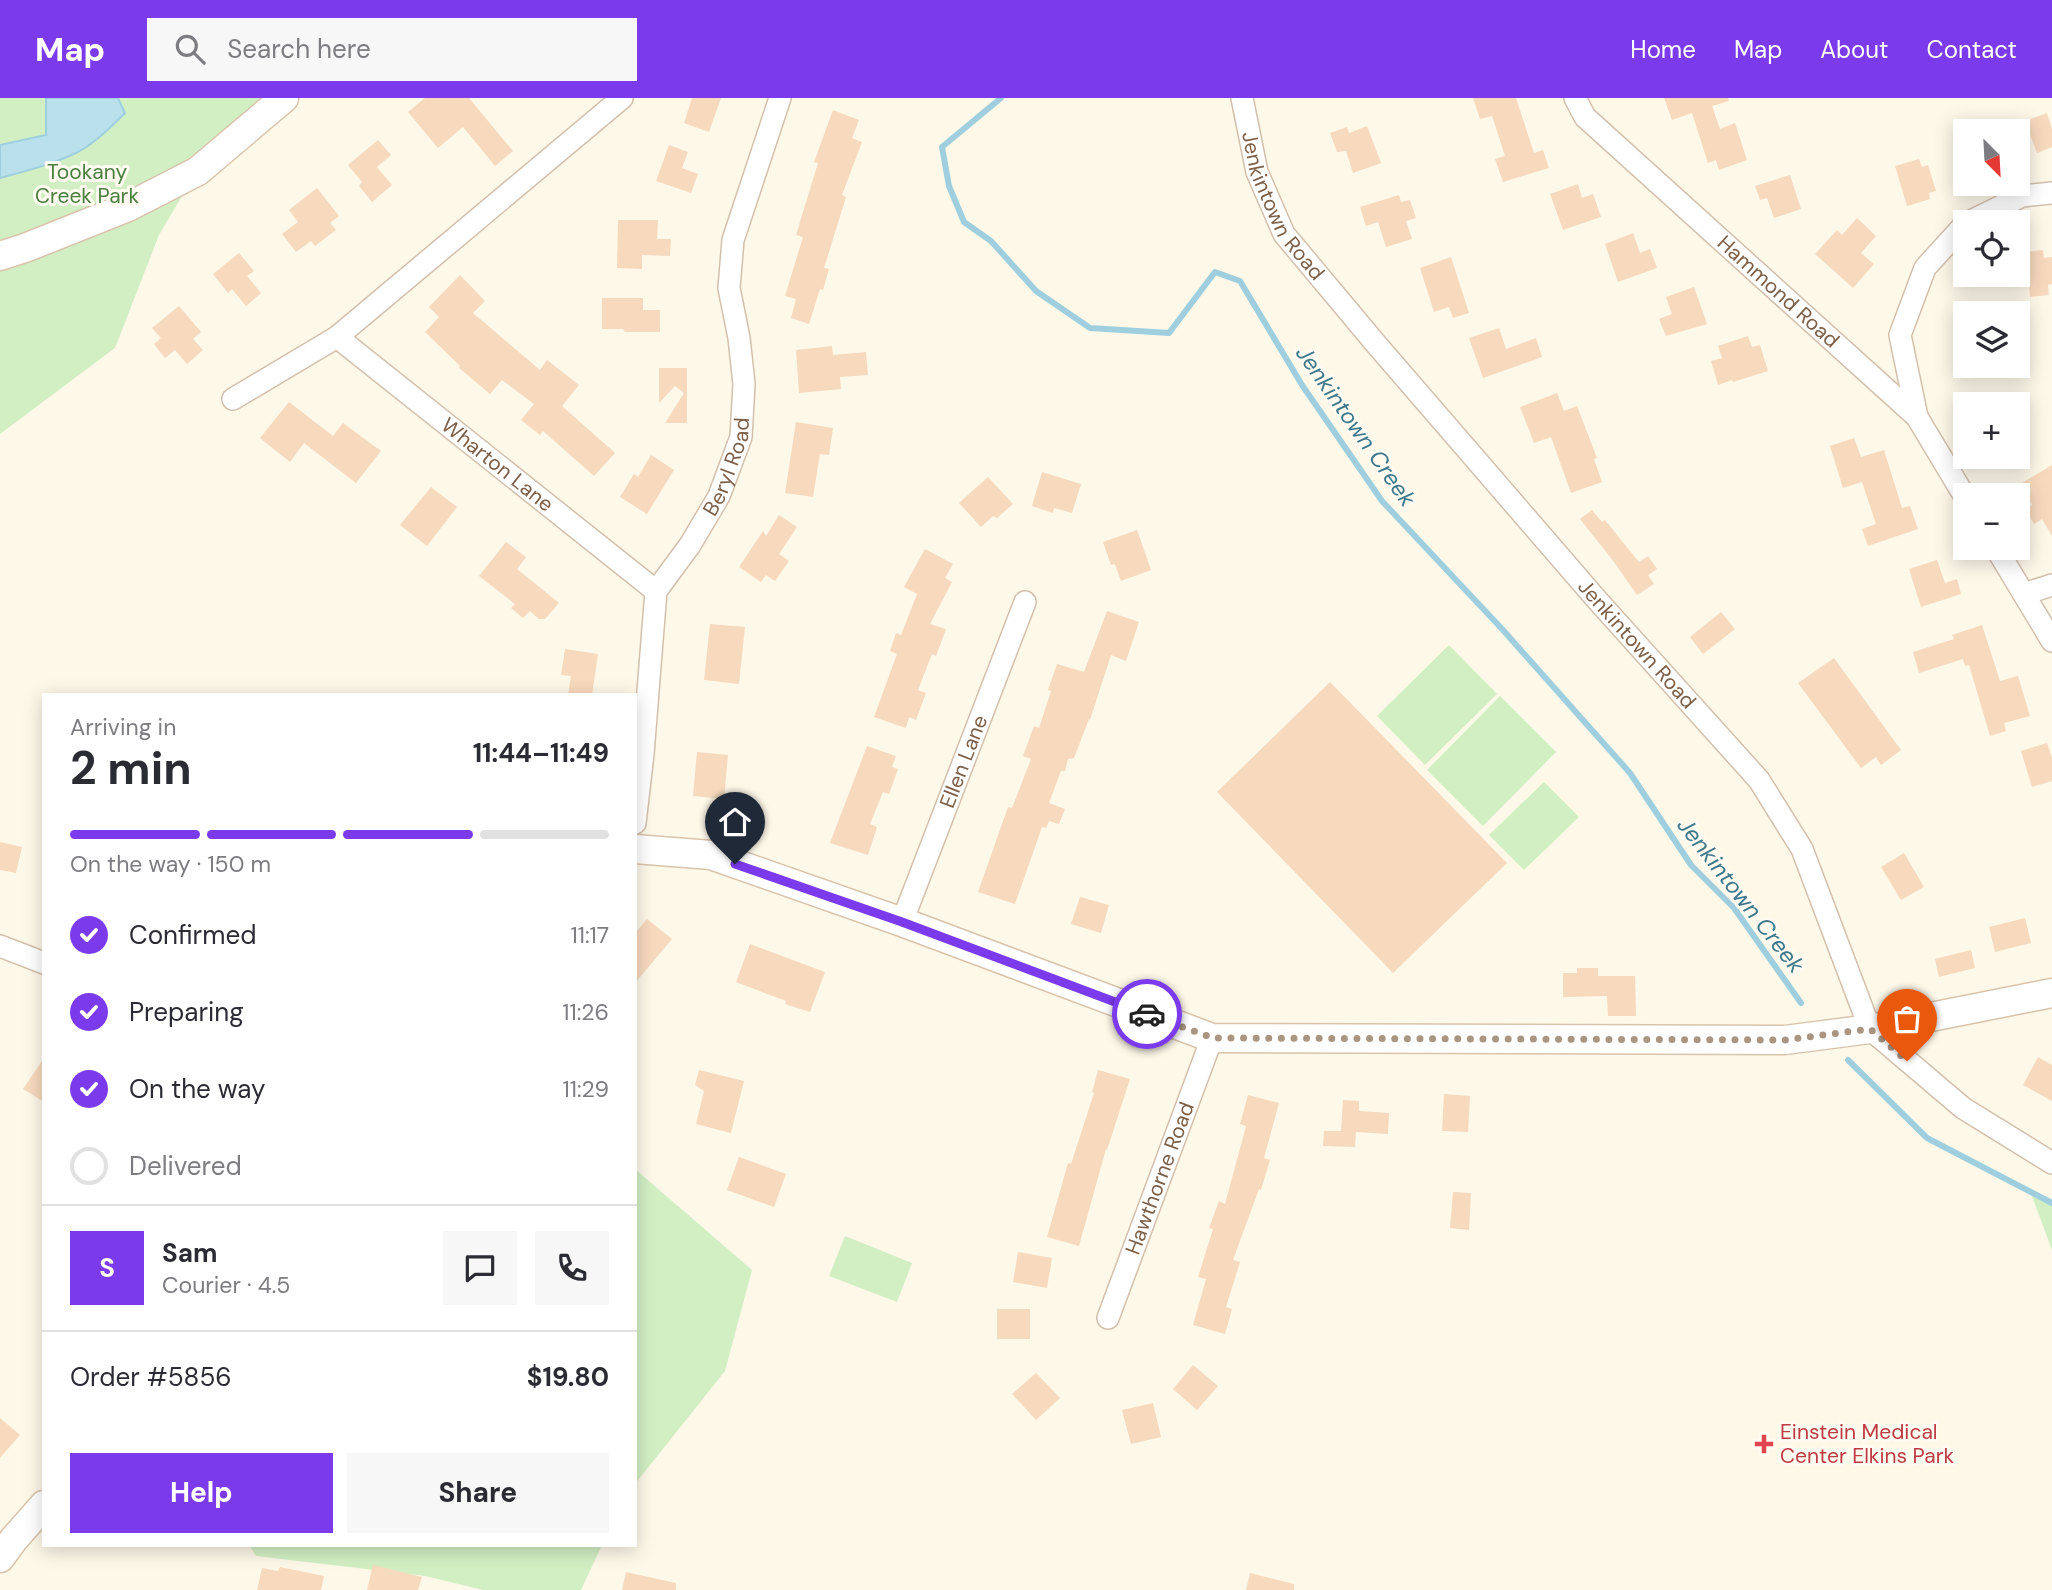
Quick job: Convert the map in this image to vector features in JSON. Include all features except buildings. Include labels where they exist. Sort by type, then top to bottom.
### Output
[{"type":"street","points":[[0,256],[128,207],[198,171],[284,98]]},
{"type":"street","points":[[233,399],[337,337],[622,98]]},
{"type":"street","name":"Beryl Road","points":[[656,591],[690,545],[719,496],[741,437],[744,384],[739,338],[729,288],[733,240],[780,98]]},
{"type":"street","name":"Jenkintown Road","points":[[1242,98],[1257,172],[1284,234],[1598,601],[1759,780],[1802,849],[1870,1029],[1963,1108],[2052,1163]]},
{"type":"street","name":"Hammond Road","points":[[1575,98],[1585,117],[1917,417],[1957,483]]},
{"type":"street","points":[[1993,210],[2022,196],[2052,193]]},
{"type":"street","points":[[1917,417],[1900,335],[1925,268],[1953,238]]},
{"type":"street","name":"Wharton Lane","points":[[337,337],[656,591]]},
{"type":"street","points":[[2003,560],[2052,641]]},
{"type":"street","points":[[2024,594],[2052,585]]},
{"type":"street","points":[[637,806],[656,591]]},
{"type":"street","name":"Ellen Lane","points":[[902,922],[1025,602]]},
{"type":"street","points":[[637,849],[711,855],[902,922],[1213,1038],[1785,1040],[1870,1029],[2052,993]]},
{"type":"street","points":[[0,946],[42,962]]},
{"type":"street","name":"Hawthorne Road","points":[[1108,1318],[1213,1038]]},
{"type":"street","points":[[5,1550],[42,1507]]},
{"type":"green space","name":"Tookany Creek Park","points":[[0,98],[263,98],[217,137],[159,235],[115,348],[0,434]]},
{"type":"green space","points":[[1449,645],[1497,694],[1425,765],[1377,716]]},
{"type":"green space","points":[[1500,696],[1556,752],[1483,826],[1427,770]]},
{"type":"green space","points":[[1544,782],[1579,817],[1524,870],[1489,835]]},
{"type":"green space","points":[[637,1171],[752,1270],[725,1371],[637,1481]]},
{"type":"green space","points":[[2030,1191],[2052,1205],[2052,1250]]},
{"type":"green space","points":[[845,1236],[912,1263],[897,1302],[829,1276]]},
{"type":"green space","points":[[250,1547],[601,1547],[581,1590],[483,1590],[425,1576],[256,1556]]},
{"type":"water","points":[[46,98],[118,98],[125,113],[97,139],[78,152],[50,164],[0,178],[0,145],[46,135]]},
{"type":"waterway","name":"Jenkintown Creek","points":[[1001,98],[942,147],[949,186],[964,222],[991,241],[1036,291],[1090,328],[1169,333],[1215,272],[1240,281],[1302,385],[1382,501],[1503,630],[1630,773],[1691,865],[1734,908],[1801,1003]]},
{"type":"waterway","name":"Jenkintown Creek","points":[[1848,1060],[1927,1138],[2052,1203]]},
{"type":"way so far","points":[[1147,1014],[1213,1038],[1785,1040],[1870,1029],[1907,1061]]},
{"type":"place","name":"Einstein Medical Center Elkins Park","points":[[1764,1444]]},
{"type":"route","points":[[735,864],[902,922],[1147,1014]]}]
